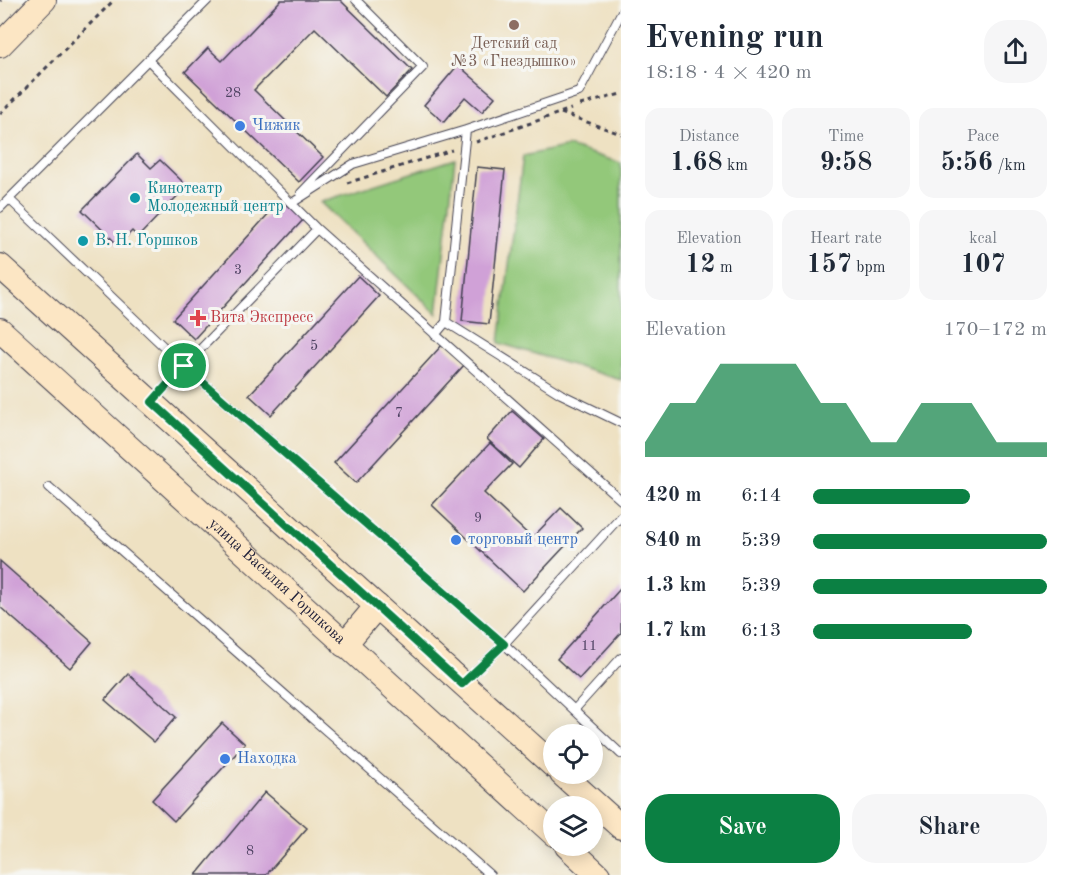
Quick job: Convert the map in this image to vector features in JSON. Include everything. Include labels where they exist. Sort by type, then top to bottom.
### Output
[{"type":"main road","points":[[0,45],[44,0]]},
{"type":"main road","points":[[4,278],[152,402],[543,756]]},
{"type":"main road","name":"улица Василия Горшкова","points":[[0,330],[543,824]]},
{"type":"main road","points":[[344,645],[377,606]]},
{"type":"main road","points":[[573,784],[621,827]]},
{"type":"main road","points":[[578,856],[598,875]]},
{"type":"lane","points":[[0,208],[208,0]]},
{"type":"lane","points":[[292,203],[423,67],[356,0]]},
{"type":"lane","points":[[292,203],[354,164],[579,92],[621,14]]},
{"type":"lane","points":[[148,60],[317,229],[621,500]]},
{"type":"lane","points":[[435,335],[446,322],[466,130]]},
{"type":"lane","points":[[9,199],[184,366],[504,644],[621,754]]},
{"type":"lane","points":[[152,402],[317,229]]},
{"type":"lane","points":[[446,322],[561,394],[621,423]]},
{"type":"lane","points":[[49,487],[490,875]]},
{"type":"lane","points":[[462,684],[504,644],[621,516]]},
{"type":"lane","points":[[575,709],[621,658]]},
{"type":"path","points":[[0,114],[114,0]]},
{"type":"path","points":[[345,184],[621,94]]},
{"type":"path","points":[[559,113],[621,134]]},
{"type":"green space","points":[[568,146],[621,163],[621,380],[499,343],[523,156]]},
{"type":"green space","points":[[455,159],[437,314],[320,202]]},
{"type":"building","points":[[281,0],[340,0],[412,70],[386,97],[315,28],[254,90],[323,157],[299,182],[185,72],[208,48],[222,61]]},
{"type":"building","points":[[458,65],[495,97],[482,112],[465,97],[444,122],[424,105]]},
{"type":"building","name":"Кинотеатр Молодежный центр","points":[[137,154],[151,168],[160,160],[187,186],[138,237],[132,231],[118,245],[82,210]]},
{"type":"building","points":[[477,167],[505,170],[489,324],[462,321]]},
{"type":"building","points":[[281,200],[303,220],[194,339],[173,319]]},
{"type":"building","points":[[358,276],[379,296],[271,415],[249,395]]},
{"type":"building","points":[[443,344],[465,364],[356,483],[334,463]]},
{"type":"building","points":[[512,411],[544,439],[519,468],[487,439]]},
{"type":"building","points":[[490,443],[512,464],[484,493],[532,538],[561,508],[582,528],[523,591],[432,505]]},
{"type":"building","points":[[0,561],[92,642],[70,668],[0,607]]},
{"type":"building","points":[[621,588],[621,633],[579,679],[557,659]]},
{"type":"building","points":[[128,674],[176,717],[154,742],[105,700]]},
{"type":"building","points":[[222,723],[245,744],[174,821],[152,800]]},
{"type":"building","points":[[265,792],[307,828],[266,875],[196,875]]},
{"type":"place","name":"Детский сад №3 «Гнездышко»","points":[[514,25]]},
{"type":"place","name":"Чижик","points":[[240,126]]},
{"type":"place","name":"Кинотеатр Молодежный центр","points":[[135,198]]},
{"type":"place","name":"В. Н. Горшков","points":[[83,241]]},
{"type":"place","name":"Вита Экспресс","points":[[198,318]]},
{"type":"place","name":"торговый центр","points":[[456,540]]},
{"type":"place","name":"Находка","points":[[225,759]]},
{"type":"route","points":[[184,366],[504,644],[462,684],[152,402],[184,366]]}]
